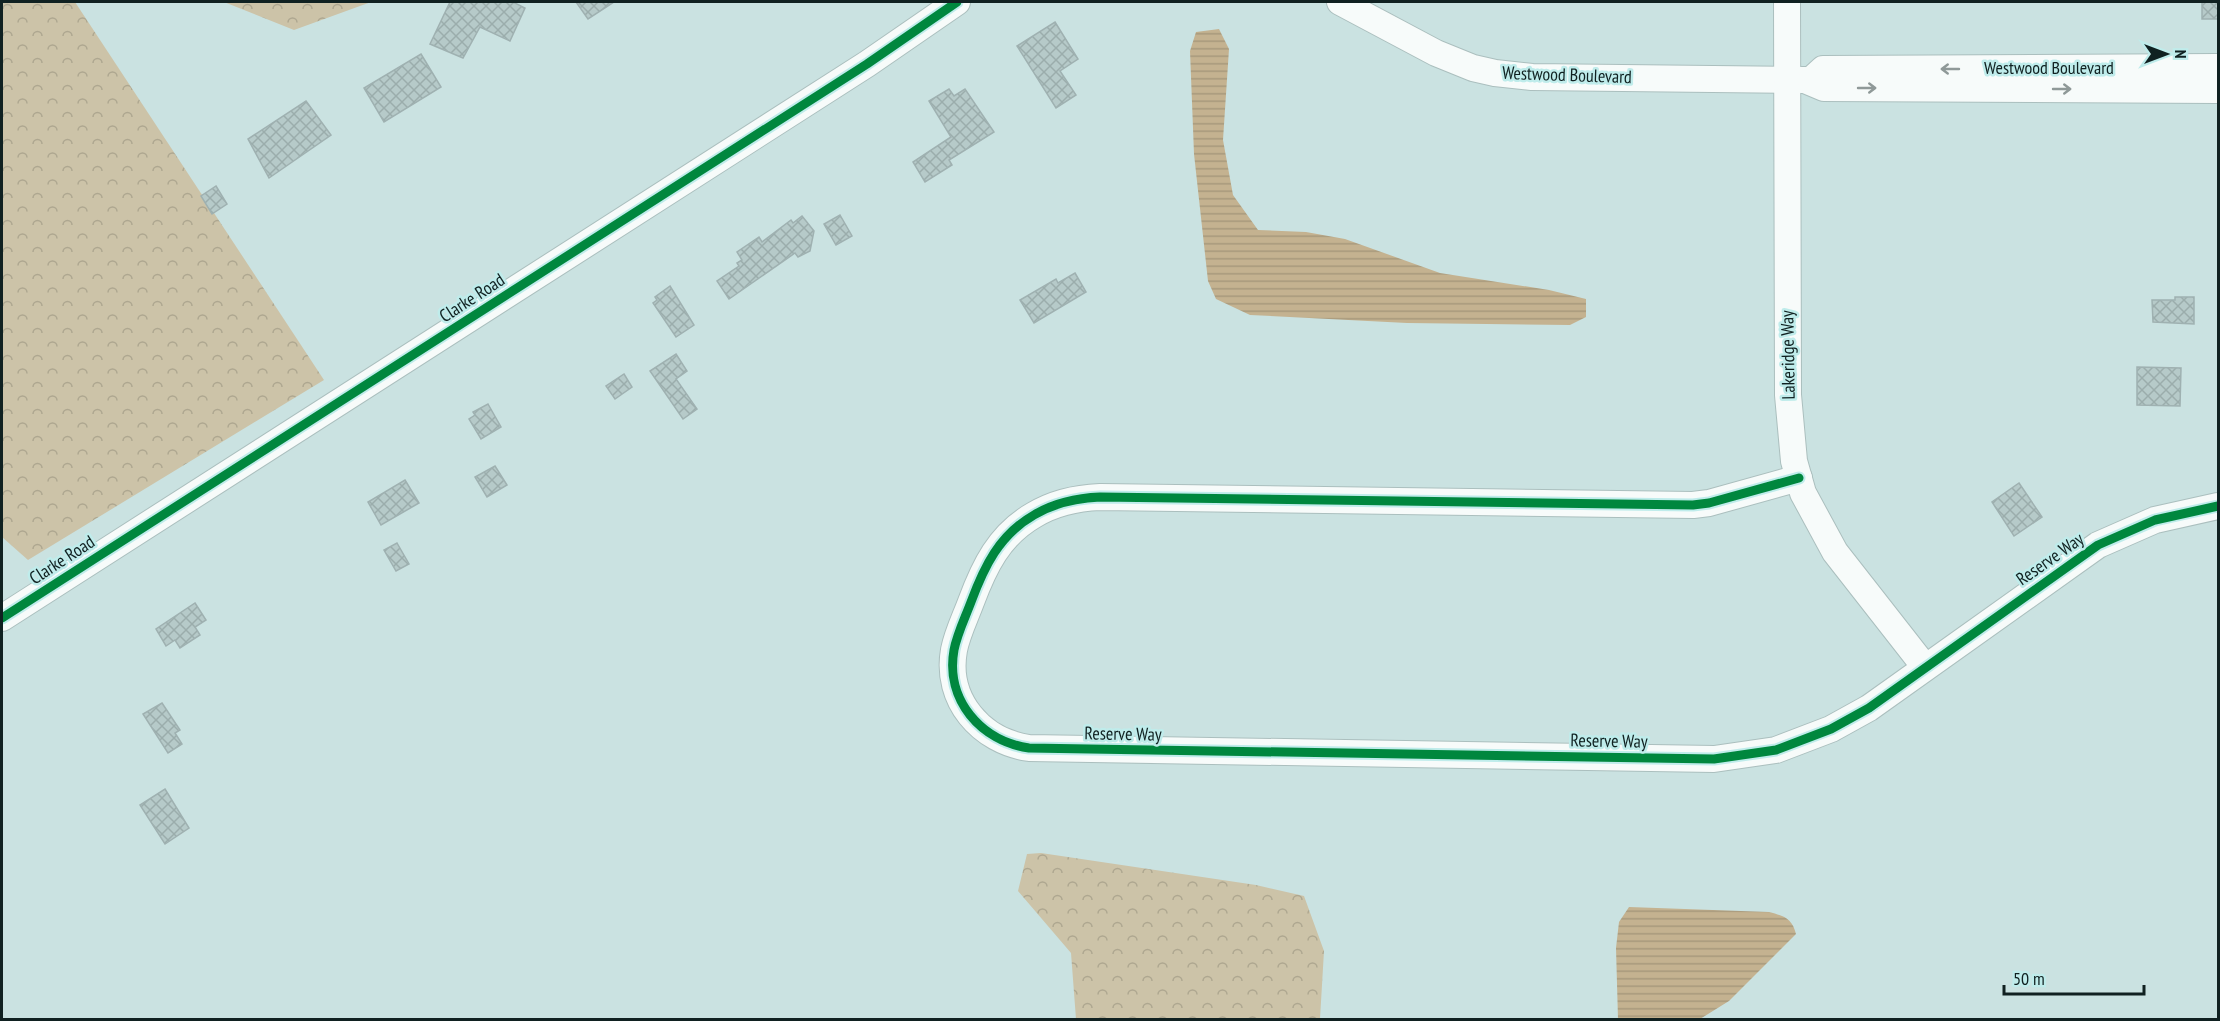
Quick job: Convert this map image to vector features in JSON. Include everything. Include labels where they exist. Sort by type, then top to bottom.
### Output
[{"type":"street","name":"Clarke Road","points":[[2,618],[867,64],[957,2]]},
{"type":"street","name":"Westwood Boulevard","points":[[1340,2],[1458,63],[1495,73],[1532,77],[1798,80],[1824,88],[2218,90]]},
{"type":"street","name":"Lakeridge Way","points":[[1787,2],[1798,80],[1788,395],[1792,442],[1799,478],[1810,508],[1835,552],[1925,667]]},
{"type":"street","name":"Westwood Boulevard","points":[[1798,80],[1823,69],[2218,67]]},
{"type":"street","name":"Reserve Way","points":[[1799,478],[1709,503],[1686,505],[1100,497],[1061,502],[1032,515],[1016,528],[1001,543],[985,566],[956,642],[953,658],[955,686],[965,708],[983,730],[1008,744],[1029,748],[1714,759],[1757,754],[1803,741],[1849,720],[2098,545],[2155,520],[2218,506]]},
{"type":"green space","points":[[2,2],[75,2],[324,380],[28,560],[2,537]]},
{"type":"green space","points":[[224,2],[371,2],[294,30]]},
{"type":"green space","points":[[1041,853],[1256,885],[1304,896],[1324,951],[1320,1019],[1076,1019],[1071,953],[1018,891],[1027,854]]},
{"type":"shaded area","points":[[1219,29],[1229,49],[1223,140],[1233,195],[1258,230],[1306,232],[1345,239],[1440,273],[1549,290],[1586,299],[1586,317],[1570,325],[1407,323],[1250,315],[1216,299],[1208,281],[1194,154],[1190,51],[1196,32]]},
{"type":"shaded area","points":[[1629,907],[1769,912],[1787,918],[1796,934],[1729,1001],[1700,1019],[1618,1019],[1616,948],[1619,922]]},
{"type":"building","points":[[450,2],[513,2],[525,8],[510,41],[480,27],[463,58],[430,44]]},
{"type":"building","points":[[576,2],[614,2],[588,19]]},
{"type":"building","points":[[2202,2],[2218,2],[2218,19],[2202,19]]},
{"type":"building","points":[[1055,22],[1078,59],[1060,71],[1076,95],[1056,108],[1017,46]]},
{"type":"building","points":[[421,54],[441,87],[384,122],[364,88]]},
{"type":"building","points":[[949,89],[954,96],[965,89],[994,132],[949,160],[952,165],[925,182],[913,162],[951,137],[929,101]]},
{"type":"building","points":[[306,101],[331,135],[269,178],[248,139]]},
{"type":"building","points":[[216,186],[227,204],[212,214],[201,196]]},
{"type":"building","points":[[840,215],[852,236],[836,245],[824,224]]},
{"type":"building","points":[[802,216],[814,231],[810,251],[798,257],[795,253],[729,299],[717,281],[739,266],[737,263],[742,260],[737,252],[759,237],[762,242],[791,220],[793,223]]},
{"type":"building","points":[[1075,273],[1086,292],[1034,323],[1020,300],[1056,279],[1058,283]]},
{"type":"building","points":[[670,286],[694,325],[676,337],[653,303],[657,300],[655,297]]},
{"type":"building","points":[[2175,297],[2194,297],[2194,324],[2153,322],[2152,300],[2175,300]]},
{"type":"building","points":[[676,354],[687,371],[676,379],[697,409],[683,419],[650,371]]},
{"type":"building","points":[[2137,367],[2181,368],[2180,406],[2137,405]]},
{"type":"building","points":[[624,374],[632,387],[615,399],[606,386]]},
{"type":"building","points":[[488,404],[501,427],[481,439],[469,419],[475,415],[473,412]]},
{"type":"building","points":[[495,466],[507,485],[487,497],[475,477]]},
{"type":"building","points":[[405,480],[419,503],[381,525],[368,502]]},
{"type":"building","points":[[2019,483],[2042,517],[2014,536],[1992,502]]},
{"type":"building","points":[[397,543],[409,564],[396,571],[384,550]]},
{"type":"building","points":[[195,603],[206,620],[195,627],[200,635],[180,648],[175,640],[166,646],[156,629]]},
{"type":"building","points":[[162,703],[180,730],[175,733],[182,744],[168,753],[143,714]]},
{"type":"building","points":[[165,789],[189,828],[165,844],[140,805]]},
{"type":"cycle path","points":[[2,618],[867,64],[957,2]]},
{"type":"cycle path","points":[[1799,478],[1709,503],[1693,505],[1100,497],[1066,502],[1049,507],[1022,523],[1002,542],[987,564],[957,638],[953,668],[955,685],[961,701],[982,727],[996,737],[1029,748],[1714,759],[1776,750],[1831,729],[1869,708],[2098,545],[2155,520],[2218,506]]}]
